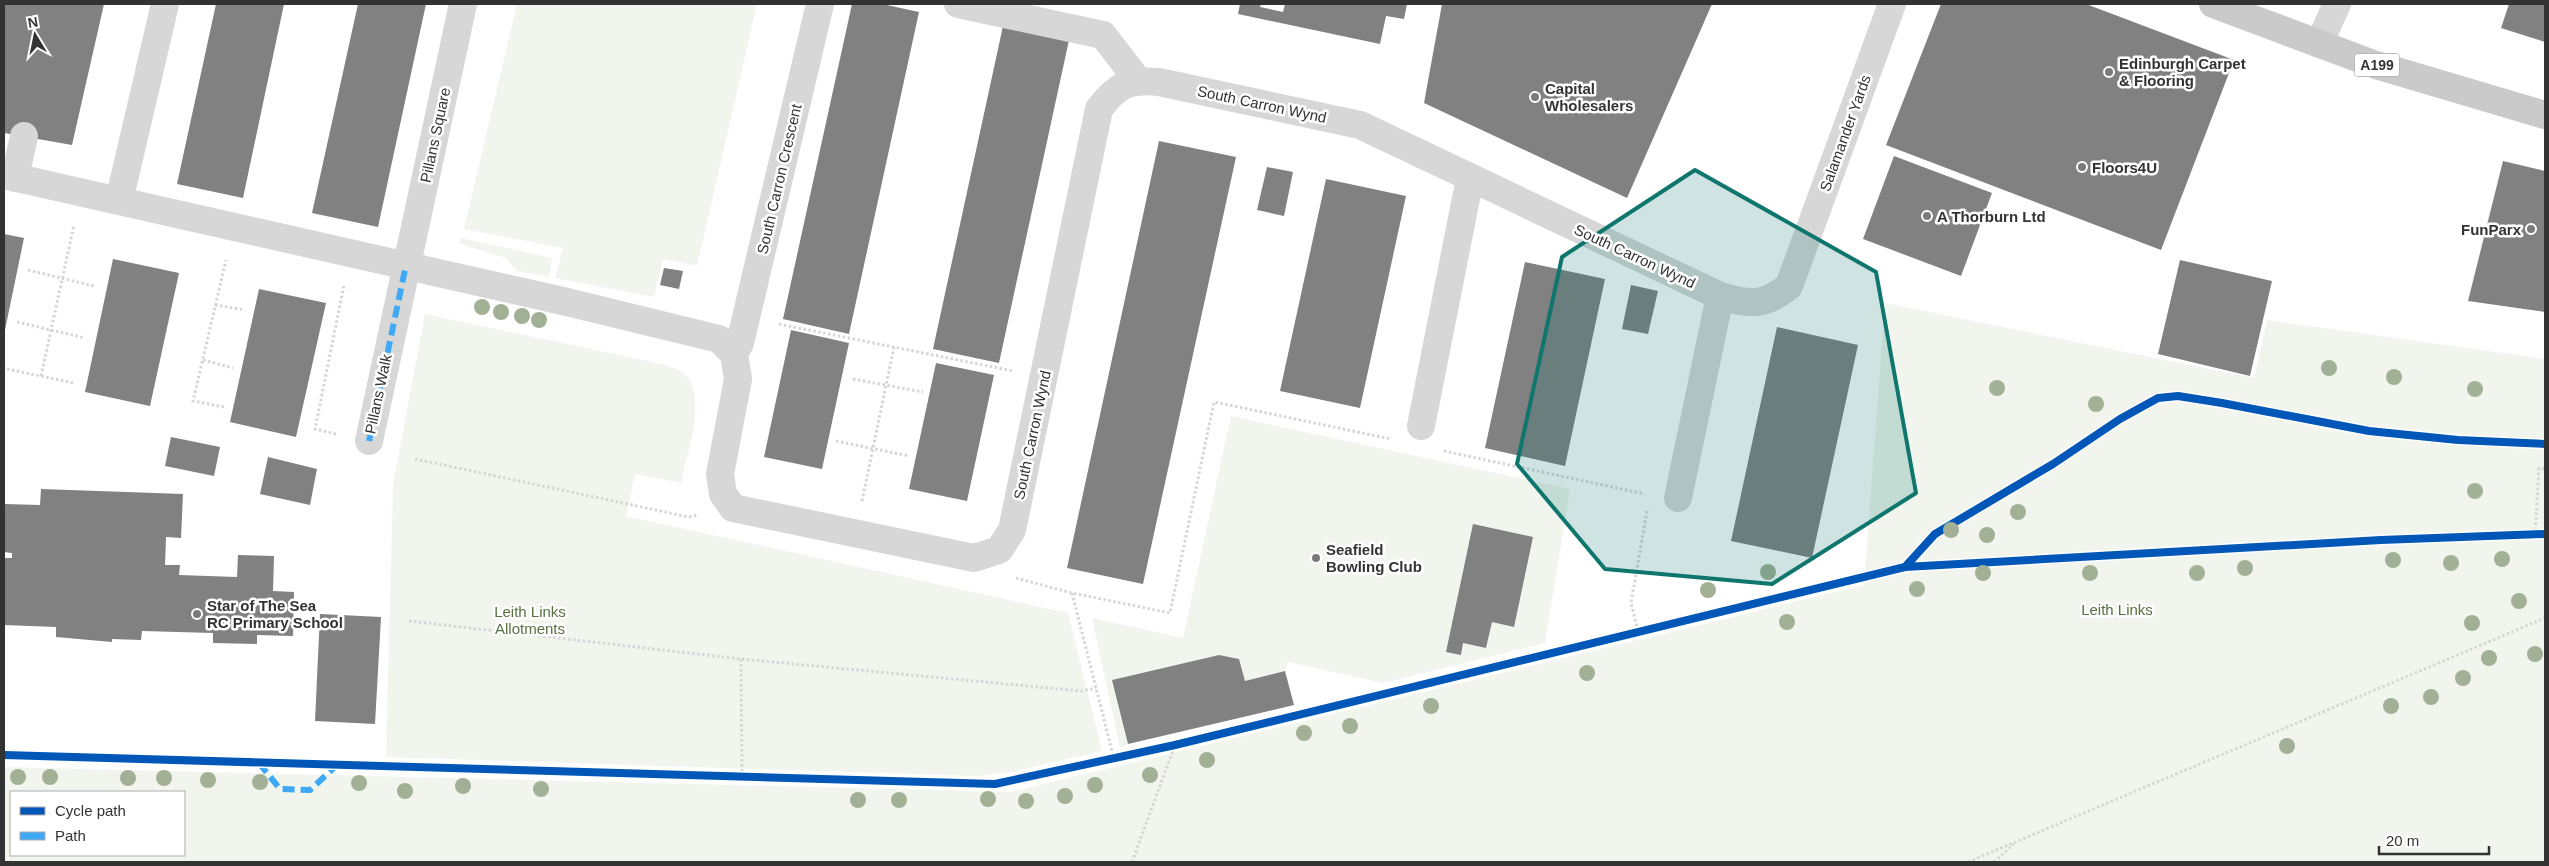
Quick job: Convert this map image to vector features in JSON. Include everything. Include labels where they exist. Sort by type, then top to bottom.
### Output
[{"type":"main road","name":"A199","points":[[2213,4],[2319,44],[2484,98],[2545,115]]},
{"type":"street","points":[[119,201],[165,4]]},
{"type":"street","name":"Pillans Square","points":[[406,265],[463,4]]},
{"type":"street","name":"South Carron Crescent","points":[[734,354],[740,343],[820,4]]},
{"type":"street","points":[[958,4],[1103,35],[1137,79]]},
{"type":"street","name":"Salamander Yards","points":[[1798,262],[1892,4]]},
{"type":"street","points":[[2319,44],[2337,4]]},
{"type":"street","name":"South Carron Wynd","points":[[998,550],[1012,530],[1099,109],[1112,92],[1137,79],[1360,124],[1470,178],[1720,296],[1737,302],[1758,303],[1775,298],[1789,286],[1798,262]]},
{"type":"street","points":[[24,136],[10,176],[406,265],[720,339],[734,354],[738,379],[720,474],[723,494],[733,508],[974,558],[998,550]]},
{"type":"street","points":[[1421,426],[1470,178]]},
{"type":"street","name":"Pillans Walk","points":[[369,441],[406,265]]},
{"type":"street","points":[[1678,498],[1720,296]]},
{"type":"path","points":[[40,376],[82,193]]},
{"type":"path","points":[[224,407],[193,401],[234,227]]},
{"type":"path","points":[[28,270],[94,286]]},
{"type":"path","points":[[216,305],[245,310]]},
{"type":"path","points":[[746,317],[1044,377]]},
{"type":"path","points":[[17,322],[85,338]]},
{"type":"path","points":[[855,533],[894,347]]},
{"type":"path","points":[[202,360],[233,368]]},
{"type":"path","points":[[6,369],[74,383]]},
{"type":"path","points":[[853,379],[923,392]]},
{"type":"path","points":[[998,550],[1008,575],[1072,593],[1170,613],[1214,402]]},
{"type":"path","points":[[836,440],[909,456]]},
{"type":"path","points":[[415,459],[689,517],[733,508]]},
{"type":"path","points":[[2535,535],[2539,468],[2545,469]]},
{"type":"path","points":[[1638,631],[1631,603],[1648,504]]},
{"type":"path","points":[[1072,593],[1114,759]]},
{"type":"path","points":[[1968,862],[2545,618]]},
{"type":"path","points":[[409,621],[742,659],[1081,691],[1096,688]]},
{"type":"path","points":[[742,659],[742,777]]},
{"type":"path","points":[[1132,862],[1175,745]]},
{"type":"path","points":[[1994,862],[2018,842]]},
{"type":"highlighted area","points":[[1695,170],[1876,272],[1916,493],[1772,584],[1605,569],[1517,464],[1562,257]]},
{"type":"green space","points":[[517,4],[757,4],[697,266],[663,259],[654,297],[555,278],[563,248],[464,229]]},
{"type":"green space","points":[[461,238],[552,258],[549,277],[517,271],[506,258],[460,244]]},
{"type":"green space","name":"Leith Links","points":[[1885,303],[2254,378],[2267,320],[2545,359],[2545,862],[4,862],[4,767],[1011,792],[1864,585]]},
{"type":"green space","name":"Leith Links Allotments","points":[[425,314],[666,365],[687,376],[695,399],[695,413],[691,443],[681,483],[635,474],[626,516],[1068,613],[1102,751],[1011,772],[977,776],[386,757],[393,485]]},
{"type":"green space","points":[[1231,416],[1570,489],[1545,643],[1383,683],[1288,662],[1285,671],[1245,681],[1239,659],[1219,655],[1113,680],[1128,744],[1120,748],[1092,618],[1183,638]]},
{"type":"building","points":[[5,4],[104,4],[72,145],[4,133]]},
{"type":"building","points":[[216,4],[284,4],[243,198],[177,184]]},
{"type":"building","points":[[358,4],[426,4],[378,227],[312,213]]},
{"type":"building","points":[[852,4],[882,4],[919,12],[849,334],[783,319]]},
{"type":"building","points":[[1240,4],[1261,4],[1260,7],[1283,12],[1285,4],[1407,4],[1404,19],[1386,16],[1380,44],[1238,14]]},
{"type":"building","points":[[1442,4],[1712,4],[1627,198],[1424,103]]},
{"type":"building","points":[[1941,4],[2086,4],[2234,60],[2161,250],[1886,145]]},
{"type":"building","points":[[2509,4],[2545,4],[2545,42],[2501,28]]},
{"type":"building","points":[[1003,26],[1069,40],[999,363],[933,349]]},
{"type":"building","points":[[1159,141],[1236,157],[1143,584],[1067,568]]},
{"type":"building","points":[[1894,156],[1992,193],[1961,276],[1863,239]]},
{"type":"building","points":[[2503,161],[2545,171],[2545,312],[2468,301]]},
{"type":"building","points":[[1267,167],[1293,172],[1284,216],[1257,210]]},
{"type":"building","points":[[1326,179],[1406,196],[1360,408],[1280,391]]},
{"type":"building","points":[[4,234],[24,238],[5,330],[4,329]]},
{"type":"building","points":[[113,259],[179,273],[150,406],[85,392]]},
{"type":"building","points":[[2180,260],[2272,281],[2250,376],[2158,354]]},
{"type":"building","points":[[1525,262],[1605,279],[1565,466],[1485,448]]},
{"type":"building","points":[[664,268],[683,271],[679,289],[660,285]]},
{"type":"building","points":[[1631,285],[1658,291],[1648,334],[1622,329]]},
{"type":"building","points":[[259,289],[326,303],[296,437],[230,422]]},
{"type":"building","points":[[1777,327],[1858,345],[1812,558],[1731,541]]},
{"type":"building","points":[[791,330],[849,343],[822,469],[764,457]]},
{"type":"building","points":[[936,363],[994,375],[967,501],[909,489]]},
{"type":"building","points":[[171,437],[220,447],[214,476],[165,466]]},
{"type":"building","points":[[268,457],[317,469],[310,505],[260,494]]},
{"type":"building","points":[[41,489],[183,494],[181,538],[166,537],[165,565],[180,565],[179,575],[237,577],[238,555],[274,556],[273,591],[294,592],[293,636],[257,635],[257,644],[213,643],[213,633],[142,631],[141,640],[112,639],[112,642],[56,637],[56,627],[4,625],[4,558],[12,558],[12,553],[4,552],[4,504],[40,505]]},
{"type":"building","points":[[1473,524],[1533,537],[1514,627],[1492,622],[1486,648],[1463,643],[1461,655],[1446,652]]},
{"type":"building","points":[[320,614],[381,617],[375,724],[315,721]]},
{"type":"building","points":[[1219,655],[1239,659],[1245,681],[1285,671],[1294,705],[1128,744],[1112,680]]},
{"type":"marked path","points":[[369,441],[406,265]]},
{"type":"marked path","points":[[259,763],[280,789],[310,790],[337,765]]},
{"type":"cycle path","points":[[1905,567],[1935,534],[2053,464],[2120,419],[2158,398],[2178,396],[2369,431],[2458,440],[2545,444]]},
{"type":"cycle path","points":[[4,755],[995,784],[1175,745],[1905,567],[2381,540],[2545,534]]},
{"type":"place","name":"Edinburgh Carpet & Flooring","points":[[2109,72]]},
{"type":"place","name":"Capital Wholesalers","points":[[1535,97]]},
{"type":"place","name":"Floors4U","points":[[2082,167]]},
{"type":"place","name":"A Thorburn Ltd","points":[[1927,216]]},
{"type":"place","name":"FunParx","points":[[2531,229]]},
{"type":"place","name":"Seafield Bowling Club","points":[[1316,558]]},
{"type":"place","name":"Star of The Sea RC Primary School","points":[[197,614]]}]
